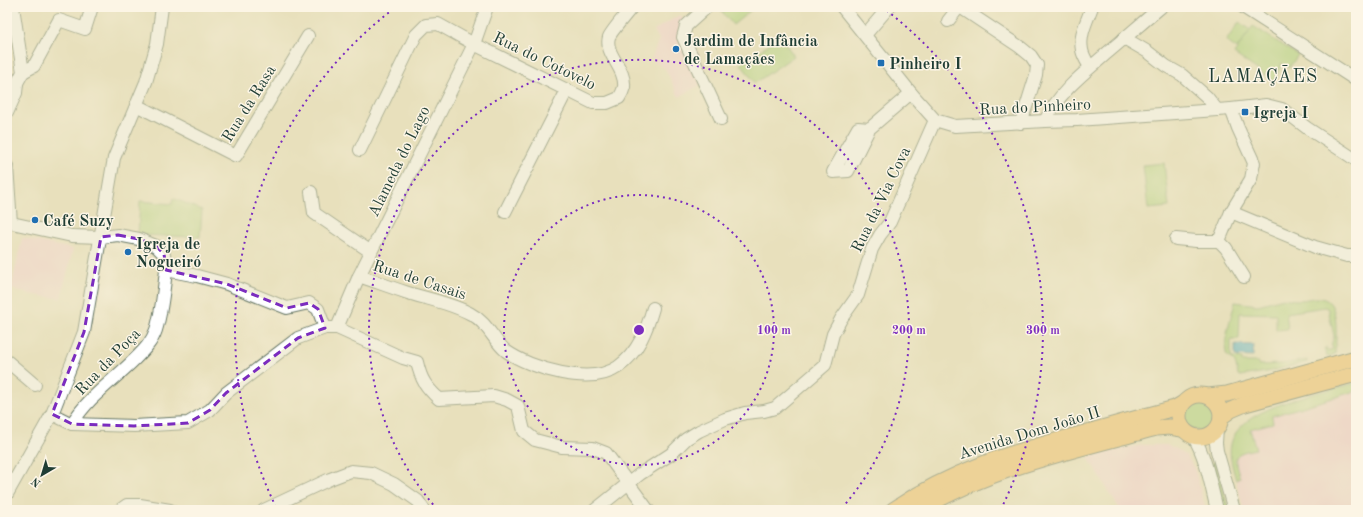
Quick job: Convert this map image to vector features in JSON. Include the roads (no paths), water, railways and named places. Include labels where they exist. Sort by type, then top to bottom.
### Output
[{"type":"main road","name":"Avenida Dom João II","points":[[893,510],[914,496],[956,474],[1001,457],[1175,408],[1196,395],[1208,396],[1226,394],[1356,358]]},
{"type":"main road","name":"Avenida Dom João II","points":[[920,510],[960,488],[1011,469],[1156,428],[1169,427],[1204,436],[1209,435],[1231,410],[1245,404],[1356,374]]},
{"type":"main road","points":[[1208,396],[1219,407],[1219,423]]},
{"type":"main road","points":[[1182,404],[1179,410],[1179,423],[1188,432]]},
{"type":"street","points":[[13,7],[23,72]]},
{"type":"street","points":[[7,94],[17,83],[23,72],[34,66],[59,20],[85,28],[92,7]]},
{"type":"street","points":[[7,494],[52,414],[84,332],[114,158],[146,82],[157,44],[162,7]]},
{"type":"street","name":"Alameda do Lago","points":[[331,328],[359,276],[474,44],[487,7]]},
{"type":"street","name":"Rua do Cotovelo","points":[[360,150],[416,35],[426,25],[438,24],[474,44],[593,103],[607,103],[619,98],[624,88],[624,81],[620,67],[609,49],[609,37],[632,7]]},
{"type":"street","points":[[707,7],[686,26],[683,37],[720,119]]},
{"type":"street","points":[[842,7],[910,93],[935,120]]},
{"type":"street","points":[[865,35],[889,7]]},
{"type":"street","points":[[948,22],[960,7],[1031,56],[1037,65],[1036,75],[1021,123]]},
{"type":"street","points":[[1090,67],[1082,52],[1081,41],[1092,7]]},
{"type":"street","points":[[1045,121],[1050,109],[1066,90],[1090,67],[1161,7]]},
{"type":"street","points":[[1243,7],[1356,80]]},
{"type":"street","name":"Rua da Rasa","points":[[136,105],[236,156],[308,36]]},
{"type":"street","points":[[1124,38],[1182,75],[1207,97],[1217,110]]},
{"type":"street","points":[[7,113],[16,93],[17,83]]},
{"type":"street","points":[[505,212],[567,90]]},
{"type":"street","points":[[869,129],[910,93]]},
{"type":"street","name":"Rua do Pinheiro","points":[[935,120],[956,126],[1077,120],[1231,109],[1266,105],[1282,109],[1306,128],[1356,160]]},
{"type":"street","points":[[1219,241],[1231,212],[1251,179],[1254,164],[1231,109]]},
{"type":"street","name":"Rua da Via Cova","points":[[595,510],[629,483],[671,454],[686,439],[725,419],[745,413],[776,408],[825,365],[833,334],[841,319],[858,295],[872,249],[890,222],[935,120]]},
{"type":"street","points":[[7,166],[9,222],[72,236],[101,237],[118,235],[139,239],[156,246],[164,254],[166,270],[227,284],[286,308],[309,303],[318,309],[331,328],[416,362],[427,388],[439,398],[494,396],[507,400],[518,406],[524,431],[535,440],[562,447],[593,448],[606,453],[648,510]]},
{"type":"street","points":[[311,192],[314,213],[371,252]]},
{"type":"street","points":[[1231,212],[1315,247],[1347,256],[1356,256]]},
{"type":"street","points":[[1176,239],[1219,241],[1226,248],[1244,277]]},
{"type":"street","name":"Rua da Poça","points":[[72,424],[86,404],[121,373],[148,345],[156,330],[162,302],[166,270]]},
{"type":"street","name":"Rua de Casais","points":[[359,276],[404,292],[465,310],[483,322],[500,345],[514,356],[537,366],[568,374],[601,374],[611,371],[619,366],[628,357],[644,335],[654,308]]},
{"type":"street","points":[[52,414],[72,424],[134,426],[188,422],[210,410],[226,393],[298,338],[331,328]]},
{"type":"street","points":[[7,361],[35,385]]},
{"type":"street","points":[[1219,423],[1216,443],[1217,451],[1234,510]]},
{"type":"street","points":[[1188,432],[1200,447],[1217,510]]},
{"type":"street","points":[[264,510],[330,479],[351,471],[371,473],[394,484],[418,501],[424,510]]},
{"type":"street","points":[[120,510],[127,505],[140,505],[170,510]]},
{"type":"water","points":[[1235,344],[1254,345],[1253,357],[1235,356]]},
{"type":"place","name":"Jardim de Infância de Lamaçães","points":[[676,49]]},
{"type":"place","name":"Pinheiro I","points":[[881,63]]},
{"type":"place","name":"Igreja I","points":[[1245,112]]},
{"type":"place","name":"Café Suzy","points":[[35,220]]},
{"type":"place","name":"Igreja de Nogueiró","points":[[128,252]]},
{"type":"district","name":"LAMAÇÃES","points":[[1263,76]]}]
